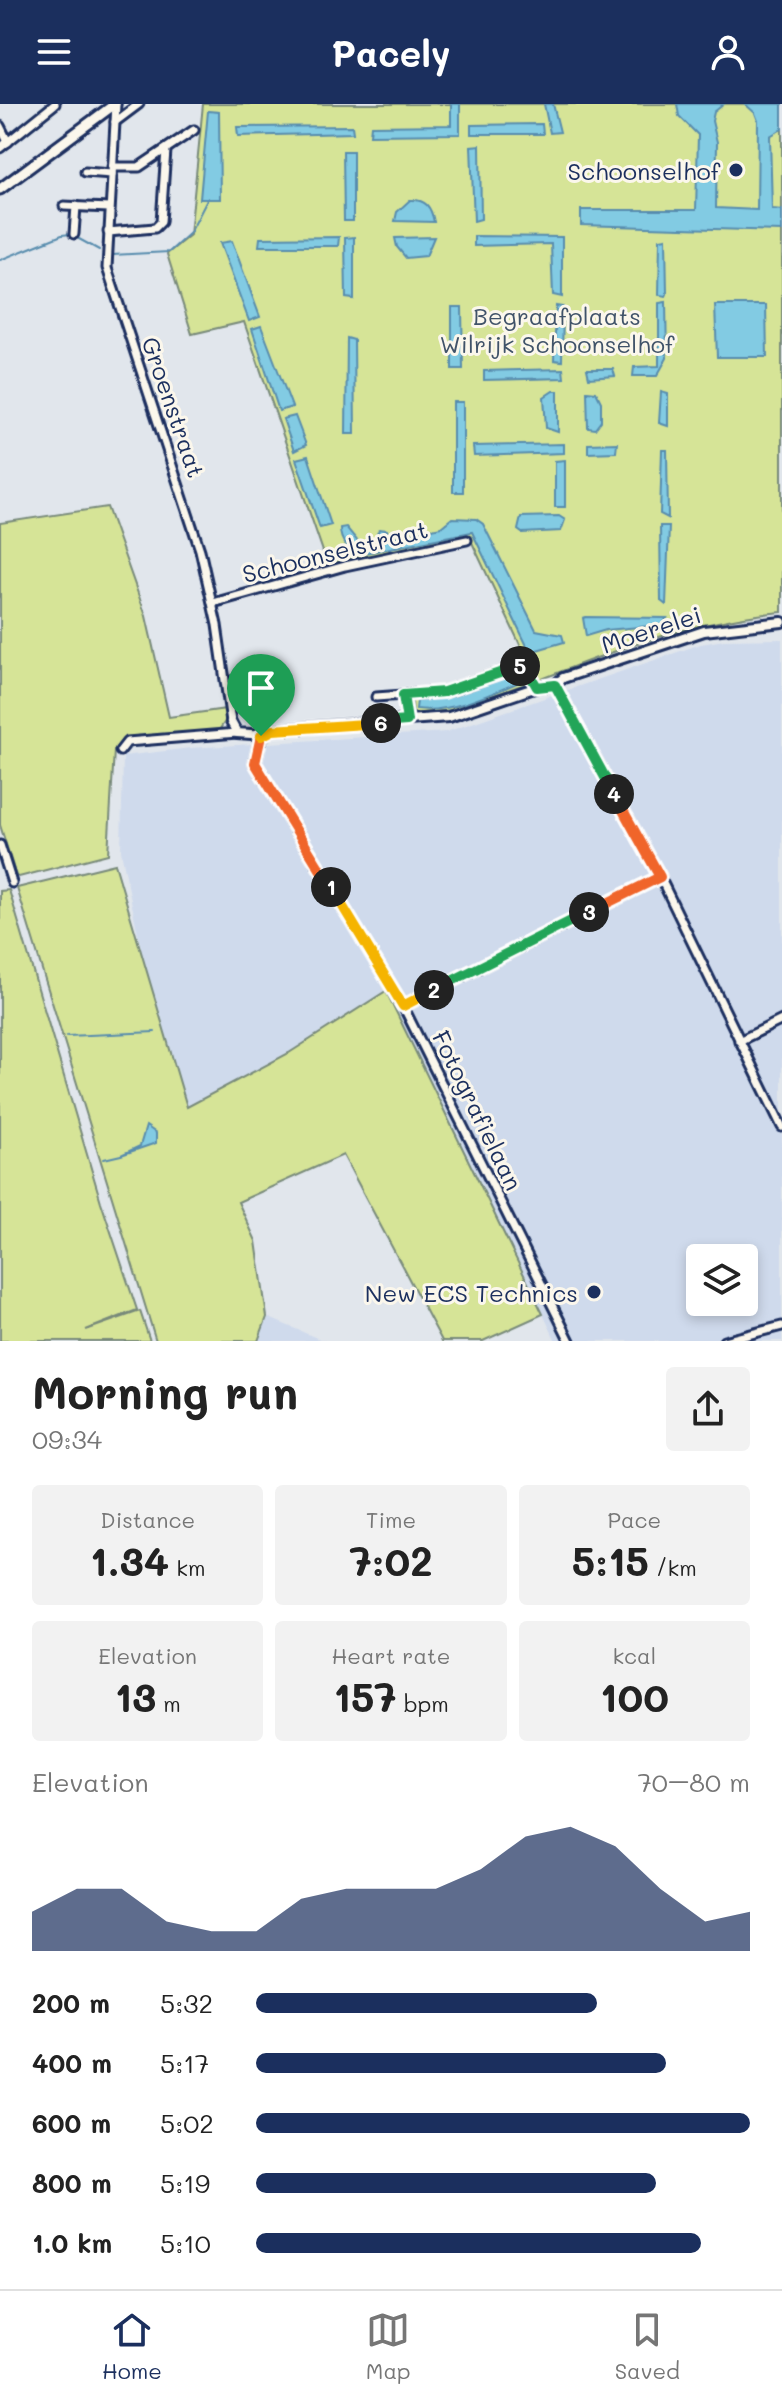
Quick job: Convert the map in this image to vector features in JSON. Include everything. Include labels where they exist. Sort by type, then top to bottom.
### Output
[{"type":"main road","points":[[0,189],[116,104]]},
{"type":"street","points":[[0,148],[55,104]]},
{"type":"street","name":"Groenstraat","points":[[116,104],[108,232],[110,282],[180,483],[213,603],[231,722]]},
{"type":"street","points":[[115,122],[139,104]]},
{"type":"street","points":[[0,126],[8,142]]},
{"type":"street","points":[[85,172],[139,167],[194,130]]},
{"type":"street","points":[[108,232],[155,228],[161,222],[166,150]]},
{"type":"street","points":[[64,206],[109,208]]},
{"type":"street","points":[[74,234],[76,206]]},
{"type":"street","name":"Schoonselstraat","points":[[213,603],[345,566],[467,540]]},
{"type":"street","name":"Moerelei","points":[[120,751],[127,742],[237,733],[261,736],[268,731],[449,717],[537,687],[555,685],[563,678],[704,631],[782,622]]},
{"type":"street","points":[[376,697],[444,692],[524,664],[537,687]]},
{"type":"street","points":[[555,685],[660,877],[782,1127]]},
{"type":"street","points":[[403,695],[407,721]]},
{"type":"street","points":[[231,722],[237,733]]},
{"type":"street","name":"Fotografielaan","points":[[261,736],[255,763],[403,1006],[570,1341]]},
{"type":"street","points":[[0,845],[12,883]]},
{"type":"street","points":[[403,1006],[660,877]]},
{"type":"street","points":[[739,1041],[782,1020]]},
{"type":"street","points":[[724,1341],[782,1326]]},
{"type":"shaded area","points":[[782,639],[782,1341],[556,1341],[386,991],[289,1053],[187,1108],[147,979],[121,851],[123,756],[191,748],[446,732],[701,644],[724,640]]},
{"type":"shaded area","points":[[267,1317],[324,1341],[258,1341]]},
{"type":"green space","name":"Begraafplaats Wilrijk Schoonselhof","points":[[203,104],[782,104],[782,612],[688,629],[537,681],[469,536],[328,566],[244,322],[192,334],[167,254],[190,235]]},
{"type":"green space","points":[[107,507],[146,616],[169,717],[226,709],[226,720],[219,730],[126,738],[126,749],[114,750],[108,854],[19,877],[16,876],[0,825],[0,523]]},
{"type":"green space","points":[[518,669],[525,672],[521,673],[525,684],[453,710],[413,714],[412,702],[408,702],[414,697]]},
{"type":"green space","points":[[115,864],[187,1107],[289,1053],[386,991],[543,1314],[483,1341],[442,1341],[343,1155],[238,1202],[256,1241],[267,1317],[258,1341],[156,1341],[17,888]]},
{"type":"green space","points":[[9,890],[101,1202],[137,1310],[86,1330],[140,1311],[150,1341],[0,1341],[0,891]]},
{"type":"water","points":[[451,104],[460,104],[460,134],[370,135],[371,126],[451,125]]},
{"type":"water","points":[[544,104],[553,104],[560,132],[550,133]]},
{"type":"water","points":[[677,104],[724,104],[714,112],[712,121],[717,142],[716,208],[757,210],[758,121],[755,113],[745,104],[782,104],[782,129],[770,136],[772,209],[782,210],[782,231],[581,225],[581,210],[696,210],[698,135],[679,116]]},
{"type":"water","points":[[208,111],[219,112],[220,199],[200,199]]},
{"type":"water","points":[[542,124],[543,134],[471,134],[471,125]]},
{"type":"water","points":[[352,126],[353,133],[238,136],[237,127]]},
{"type":"water","points":[[480,145],[481,219],[474,221],[471,146]]},
{"type":"water","points":[[343,151],[353,151],[353,221],[344,221]]},
{"type":"water","points":[[410,200],[427,205],[434,222],[395,221],[397,212]]},
{"type":"water","points":[[474,236],[562,237],[562,297],[553,295],[551,244],[474,246]]},
{"type":"water","points":[[339,237],[338,246],[259,246],[260,238]]},
{"type":"water","points":[[354,237],[354,299],[346,298],[345,238]]},
{"type":"water","points":[[434,237],[426,256],[406,258],[397,247],[395,238]]},
{"type":"water","points":[[666,238],[666,296],[659,295],[660,239]]},
{"type":"water","points":[[232,241],[260,317],[249,321],[220,243]]},
{"type":"water","points":[[666,302],[667,358],[657,376],[633,376],[634,367],[659,366],[659,303]]},
{"type":"water","points":[[715,305],[766,305],[767,357],[717,357]]},
{"type":"water","points":[[556,306],[563,307],[562,361],[554,360]]},
{"type":"water","points":[[452,307],[462,307],[463,369],[452,369]]},
{"type":"water","points":[[261,326],[292,407],[279,411],[252,329]]},
{"type":"water","points":[[347,338],[354,340],[355,434],[346,434]]},
{"type":"water","points":[[563,369],[564,378],[484,380],[484,371]]},
{"type":"water","points":[[587,369],[613,369],[615,376],[589,378]]},
{"type":"water","points":[[558,391],[558,432],[546,428],[544,397]]},
{"type":"water","points":[[587,391],[596,392],[601,402],[601,421],[595,429],[588,428]]},
{"type":"water","points":[[661,392],[668,394],[668,426],[659,423]]},
{"type":"water","points":[[453,402],[463,402],[463,492],[453,492]]},
{"type":"water","points":[[295,416],[306,445],[294,451],[283,419]]},
{"type":"water","points":[[617,443],[616,452],[588,453],[588,444]]},
{"type":"water","points":[[564,444],[564,453],[474,456],[473,446]]},
{"type":"water","points":[[662,450],[667,450],[668,518],[660,514]]},
{"type":"water","points":[[308,456],[331,525],[320,528],[296,459]]},
{"type":"water","points":[[565,460],[565,507],[555,507],[555,461]]},
{"type":"water","points":[[559,516],[565,520],[561,531],[522,533],[518,530],[521,517]]},
{"type":"water","points":[[452,518],[476,519],[483,524],[536,630],[562,635],[564,642],[530,652],[472,532],[360,554],[346,544],[340,533],[340,528],[346,527],[359,543],[374,541],[379,529],[387,530],[389,538],[441,527]]},
{"type":"water","points":[[660,526],[669,526],[666,605],[661,601]]},
{"type":"water","points":[[583,618],[667,618],[662,625],[606,630],[586,636]]},
{"type":"water","points":[[515,674],[519,682],[482,698],[441,709],[416,709],[417,701],[454,696]]},
{"type":"water","points":[[146,1126],[156,1133],[156,1143],[121,1155],[140,1146]]},
{"type":"waterway","points":[[112,255],[169,252],[190,233],[208,198]]},
{"type":"waterway","points":[[0,260],[70,234],[99,250]]},
{"type":"waterway","points":[[67,1036],[155,1032]]},
{"type":"waterway","points":[[104,1159],[121,1155]]},
{"type":"place","name":"Schoonselhof","points":[[736,170]]},
{"type":"place","name":"New ECS Technics","points":[[594,1292]]},
{"type":"route","points":[[524,664],[537,687],[555,685],[660,877],[403,1006],[255,763],[257,742],[261,736],[263,732],[273,730],[407,721],[403,695],[444,692],[524,664]]}]
